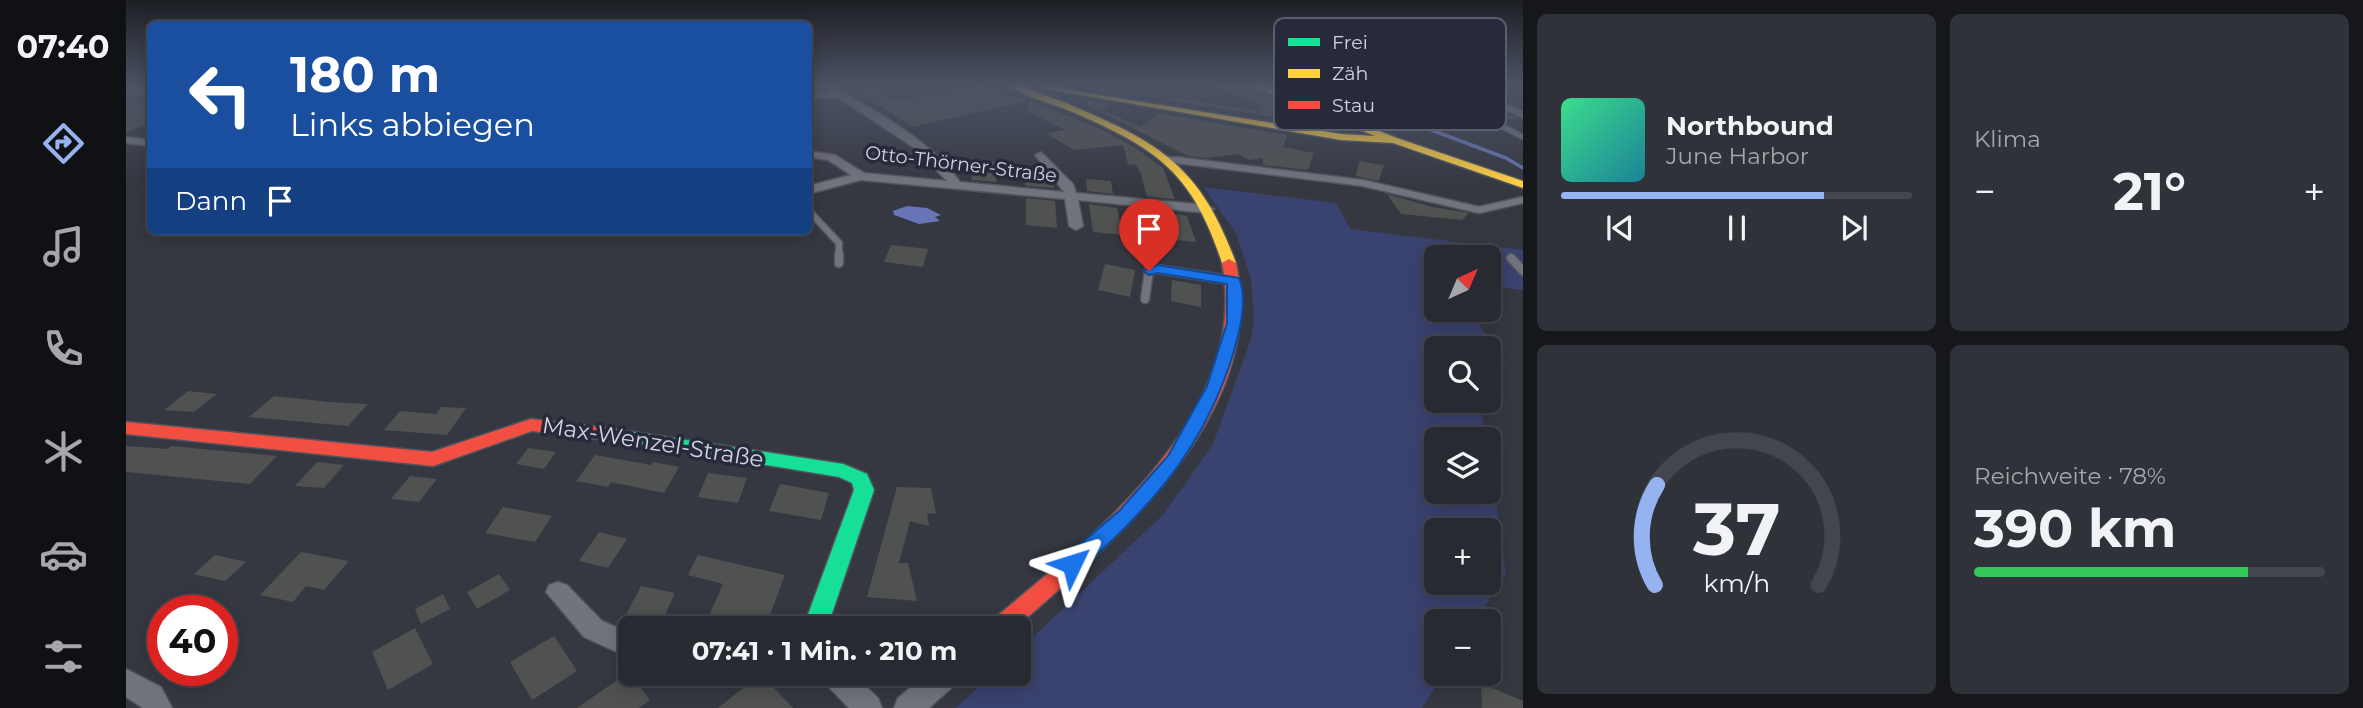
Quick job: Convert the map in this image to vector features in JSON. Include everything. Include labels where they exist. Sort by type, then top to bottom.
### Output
[{"type":"street","points":[[876,119],[922,150],[952,177],[956,185]]},
{"type":"street","points":[[1013,616],[1127,516],[1175,460],[1215,386],[1235,323],[1234,281],[1228,253],[1194,185],[1167,159],[1095,119]]},
{"type":"street","points":[[1232,119],[1274,126]]},
{"type":"street","points":[[1297,130],[1350,139],[1394,140]]},
{"type":"street","points":[[1368,130],[1523,185]]},
{"type":"street","points":[[126,140],[147,143]]},
{"type":"street","name":"Otto-Thörner-Straße","points":[[812,155],[831,157],[860,176],[1207,209]]},
{"type":"street","name":"Otto-Thörner-Straße","points":[[1041,155],[1069,187],[1076,226]]},
{"type":"street","points":[[812,189],[860,176]]},
{"type":"street","name":"Max-Wenzel-Straße","points":[[126,428],[433,458],[458,456],[509,428],[527,424],[548,425],[843,471],[860,479],[864,490],[819,616]]},
{"type":"street","points":[[558,592],[593,629],[618,640]]},
{"type":"street","points":[[126,682],[150,696],[158,708]]},
{"type":"street","points":[[847,686],[868,708]]},
{"type":"street","points":[[908,708],[933,686]]},
{"type":"lane","points":[[1506,128],[1523,137]]},
{"type":"lane","points":[[1167,159],[1363,183],[1479,209],[1523,200]]},
{"type":"lane","points":[[812,213],[839,243],[839,263]]},
{"type":"lane","points":[[1511,258],[1523,271]]},
{"type":"lane","points":[[1145,299],[1149,271],[1157,269],[1234,281]]},
{"type":"shaded area","points":[[1465,130],[1492,132],[1467,131]]},
{"type":"shaded area","points":[[1203,187],[1336,203],[1350,229],[1482,245],[1424,245],[1424,322],[1477,322],[1487,336],[1424,336],[1424,413],[1482,413],[1484,427],[1424,427],[1424,504],[1496,504],[1498,518],[1424,518],[1424,595],[1492,595],[1484,609],[1424,609],[1424,686],[1436,686],[1422,708],[956,708],[980,686],[1031,686],[1031,639],[1163,515],[1213,444],[1251,339],[1254,320],[1251,279],[1236,233]]},
{"type":"shaded area","points":[[907,206],[927,208],[941,215],[935,217],[940,221],[919,224],[894,215],[893,211]]},
{"type":"shaded area","points":[[1502,247],[1523,250],[1523,290],[1502,288]]},
{"type":"shaded area","points":[[1501,538],[1506,573],[1501,581]]},
{"type":"building","points":[[126,119],[147,119],[147,124],[126,132]]},
{"type":"building","points":[[900,119],[947,119],[912,127]]},
{"type":"building","points":[[1043,119],[1076,119],[1101,129],[1139,150],[1163,168],[1175,199],[1147,197],[1141,174],[1136,165],[1128,164],[1123,145],[1074,150],[1046,133],[1066,130]]},
{"type":"building","points":[[1115,119],[1123,119],[1141,127],[1151,119],[1193,119],[1287,135],[1283,147],[1314,153],[1308,170],[1263,165],[1263,158],[1249,160],[1238,154],[1207,158],[1188,156]]},
{"type":"building","points":[[976,160],[999,162],[996,182],[971,180]]},
{"type":"building","points":[[1359,161],[1384,165],[1379,181],[1356,176]]},
{"type":"building","points":[[1026,168],[1043,169],[1053,182],[1054,188],[1025,186]]},
{"type":"building","points":[[1086,179],[1111,181],[1113,194],[1087,191]]},
{"type":"building","points":[[1387,194],[1433,207],[1469,213],[1462,220],[1401,214]]},
{"type":"building","points":[[1026,198],[1055,201],[1057,228],[1026,225]]},
{"type":"building","points":[[1089,204],[1117,208],[1123,235],[1093,232]]},
{"type":"building","points":[[1159,211],[1187,216],[1196,242],[1166,239]]},
{"type":"building","points":[[891,245],[928,249],[923,267],[884,262]]},
{"type":"building","points":[[1105,264],[1135,270],[1130,297],[1098,290]]},
{"type":"building","points":[[1172,280],[1201,285],[1201,307],[1171,301]]},
{"type":"building","points":[[188,391],[217,394],[194,412],[164,410]]},
{"type":"building","points":[[274,396],[368,404],[348,426],[249,417]]},
{"type":"building","points":[[441,407],[466,408],[447,435],[384,430],[400,411],[436,414]]},
{"type":"building","points":[[126,446],[168,449],[171,446],[277,456],[250,484],[126,472]]},
{"type":"building","points":[[528,448],[556,452],[544,469],[516,464]]},
{"type":"building","points":[[595,455],[679,467],[664,493],[611,482],[608,487],[576,481]]},
{"type":"building","points":[[317,462],[344,465],[324,488],[295,486]]},
{"type":"building","points":[[708,473],[747,478],[738,503],[698,497]]},
{"type":"building","points":[[410,476],[437,479],[419,502],[391,499]]},
{"type":"building","points":[[780,484],[829,493],[821,520],[769,511]]},
{"type":"building","points":[[897,487],[931,488],[936,514],[927,513],[929,526],[910,521],[899,563],[908,563],[917,601],[867,597]]},
{"type":"building","points":[[503,507],[552,516],[535,542],[485,533]]},
{"type":"building","points":[[599,532],[627,539],[608,568],[579,561]]},
{"type":"building","points":[[301,552],[349,561],[324,590],[306,586],[293,602],[260,595]]},
{"type":"building","points":[[215,555],[246,562],[225,581],[194,574]]},
{"type":"building","points":[[698,555],[785,575],[770,616],[709,616],[723,584],[688,575]]},
{"type":"building","points":[[499,574],[510,590],[477,609],[467,592]]},
{"type":"building","points":[[641,586],[675,593],[664,616],[625,616]]},
{"type":"building","points":[[443,594],[450,609],[421,624],[415,609]]},
{"type":"building","points":[[415,628],[433,664],[388,690],[372,652]]},
{"type":"building","points":[[554,636],[577,671],[532,700],[510,662]]},
{"type":"building","points":[[618,680],[618,686],[640,686],[650,700],[639,708],[577,708]]},
{"type":"building","points":[[746,686],[772,686],[793,708],[718,708]]},
{"type":"building","points":[[1481,686],[1488,686],[1523,701],[1523,708],[1482,708]]},
{"type":"waterway","points":[[1432,130],[1506,158],[1523,168]]},
{"type":"traffic: fast","points":[[614,435],[843,471],[860,479],[864,490],[819,616]]},
{"type":"traffic: slow","points":[[1096,119],[1145,145],[1187,179],[1203,202],[1229,263]]},
{"type":"traffic: slow","points":[[1235,119],[1274,126]]},
{"type":"traffic: slow","points":[[1300,130],[1341,137],[1394,140]]},
{"type":"traffic: slow","points":[[1368,130],[1523,185]]},
{"type":"traffic: jam","points":[[1013,616],[1128,513],[1157,481],[1183,446],[1204,409],[1225,355],[1233,302],[1229,263]]},
{"type":"traffic: jam","points":[[126,428],[433,459],[531,425],[614,435]]},
{"type":"route","points":[[1072,564],[1127,516],[1175,460],[1215,386],[1235,323],[1234,281],[1157,269],[1149,271]]}]
